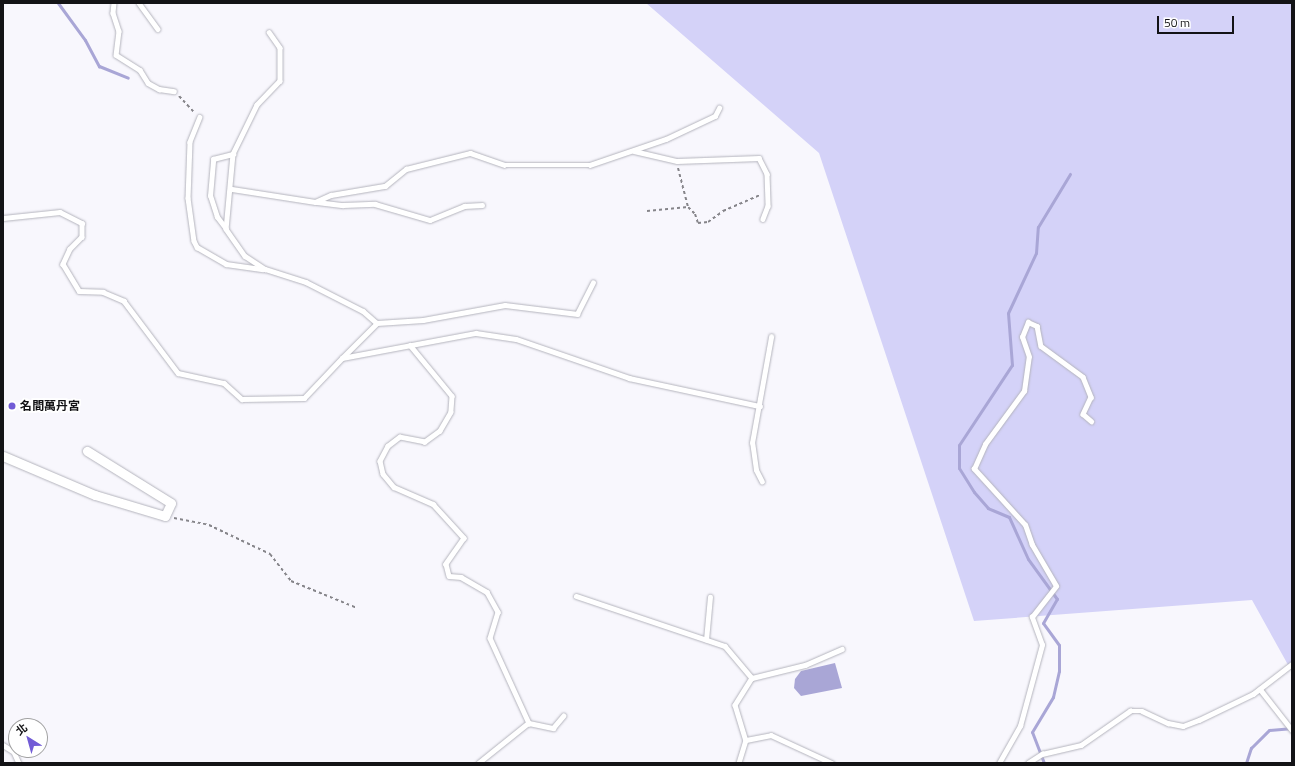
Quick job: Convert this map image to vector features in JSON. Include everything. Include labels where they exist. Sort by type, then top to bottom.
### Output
[{"type":"street","points":[[3,456],[95,495],[165,516],[171,503],[87,451]]},
{"type":"lane","points":[[114,3],[113,13],[119,31],[116,55],[140,70],[148,83],[159,89],[174,91]]},
{"type":"lane","points":[[139,3],[158,29]]},
{"type":"lane","points":[[226,229],[232,189],[233,154],[257,106],[280,81],[280,48],[269,32]]},
{"type":"lane","points":[[315,202],[331,195],[385,186],[406,168],[470,154],[504,165],[590,165],[634,151],[715,116],[719,108]]},
{"type":"lane","points":[[200,116],[190,142],[188,198],[194,240],[197,247],[226,264],[265,269],[306,282],[363,311],[377,323]]},
{"type":"lane","points":[[634,151],[677,161],[759,158],[767,174],[768,193],[768,206],[762,219]]},
{"type":"lane","points":[[233,154],[214,159],[210,196],[217,217],[245,256],[265,269]]},
{"type":"lane","points":[[232,189],[343,205],[375,204],[430,220],[464,206],[482,204]]},
{"type":"lane","points":[[3,218],[60,212],[82,223],[82,237],[70,249],[63,264],[79,292],[103,292],[124,301],[178,374],[224,383],[242,399],[304,398],[377,323],[423,320],[505,305],[577,314],[593,283]]},
{"type":"lane","points":[[999,763],[1020,726],[1042,645],[1032,617],[1056,586],[1032,545],[1025,526],[974,468],[985,444],[1024,391],[1029,357],[1022,338],[1028,322],[1037,326],[1041,346],[1083,378],[1091,397],[1083,414],[1091,422]]},
{"type":"lane","points":[[342,358],[476,333],[516,339],[629,378],[760,406]]},
{"type":"lane","points":[[762,482],[756,470],[752,443],[760,406],[771,337]]},
{"type":"lane","points":[[410,345],[452,396],[451,412],[440,431],[425,442],[400,437],[388,446],[380,461],[383,474],[394,487],[433,504],[464,538],[446,564],[449,576],[461,577],[487,592],[498,612],[490,638],[529,723]]},
{"type":"lane","points":[[576,596],[725,646],[752,678]]},
{"type":"lane","points":[[706,640],[710,597]]},
{"type":"lane","points":[[739,763],[746,740],[735,705],[752,678],[805,665],[842,649]]},
{"type":"lane","points":[[1028,763],[1042,754],[1081,745],[1130,711],[1142,712],[1168,723],[1183,726],[1260,689],[1292,664]]},
{"type":"lane","points":[[1260,689],[1284,722],[1292,730]]},
{"type":"lane","points":[[529,723],[552,728],[563,716]]},
{"type":"lane","points":[[479,763],[529,723]]},
{"type":"lane","points":[[746,740],[771,735],[832,763]]},
{"type":"lane","points":[[3,745],[14,752],[19,763]]},
{"type":"path","points":[[174,91],[200,116]]},
{"type":"path","points":[[677,161],[688,207],[695,214],[698,223],[708,222],[723,210],[768,193]]},
{"type":"path","points":[[647,211],[688,207]]},
{"type":"path","points":[[165,516],[209,525],[270,554],[291,581],[357,608]]},
{"type":"shaded area","points":[[646,3],[1292,3],[1292,672],[1252,600],[974,621],[819,153]]},
{"type":"shaded area","points":[[835,663],[842,688],[801,696],[794,688],[795,679],[801,671]]},
{"type":"waterway","points":[[58,3],[85,40],[99,66],[128,78]]},
{"type":"waterway","points":[[1044,763],[1032,732],[1053,697],[1059,671],[1059,645],[1043,623],[1057,599],[1028,559],[1009,517],[988,508],[974,492],[959,468],[959,445],[1012,365],[1008,313],[1036,253],[1038,227],[1070,174]]},
{"type":"waterway","points":[[1246,763],[1251,748],[1269,730],[1290,728]]},
{"type":"waterway","points":[[1066,763],[1079,763]]},
{"type":"place","name":"名間萬丹宮","points":[[12,406]]}]
